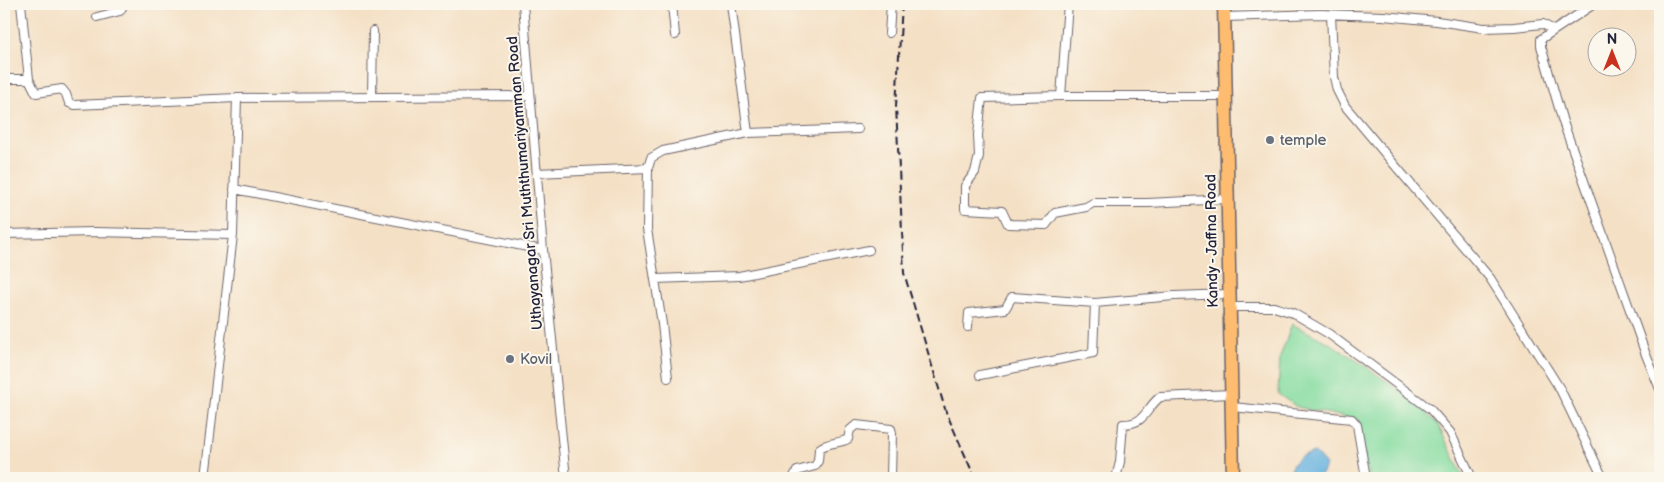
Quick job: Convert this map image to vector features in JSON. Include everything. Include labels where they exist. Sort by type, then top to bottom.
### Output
[{"type":"highway","name":"Kandy - Jaffna Road","points":[[1224,4],[1233,478]]},
{"type":"street","points":[[21,4],[29,79],[36,93],[62,89],[69,103],[75,105],[237,98],[530,96]]},
{"type":"street","points":[[97,17],[120,10],[124,4]]},
{"type":"street","name":"Uthayanagar Sri Muththumariyamman Road","points":[[523,4],[543,250],[566,478]]},
{"type":"street","points":[[672,4],[675,35]]},
{"type":"street","points":[[730,4],[748,133]]},
{"type":"street","points":[[889,32],[891,4]]},
{"type":"street","points":[[1061,96],[1068,4]]},
{"type":"street","points":[[1594,4],[1541,39],[1541,46],[1563,122],[1646,355],[1660,389]]},
{"type":"street","points":[[1225,17],[1320,14],[1383,16],[1484,28],[1543,24],[1553,30]]},
{"type":"street","points":[[1331,15],[1334,77],[1337,90],[1345,106],[1490,278],[1560,389],[1603,478]]},
{"type":"street","points":[[372,97],[373,31]]},
{"type":"street","points":[[4,79],[29,79]]},
{"type":"street","points":[[1226,96],[982,98],[978,135],[979,156],[975,172],[965,186],[964,209],[1002,211],[1008,224],[1046,225],[1055,213],[1086,208],[1094,203],[1148,203],[1227,199]]},
{"type":"street","points":[[205,478],[233,234],[237,98]]},
{"type":"street","points":[[668,378],[647,229],[648,168],[651,158],[663,151],[748,133],[858,129]]},
{"type":"street","points":[[537,173],[648,168]]},
{"type":"street","points":[[234,189],[543,250]]},
{"type":"street","points":[[4,234],[94,232],[233,234]]},
{"type":"street","points":[[655,278],[739,276],[869,250]]},
{"type":"street","points":[[968,327],[969,313],[1006,309],[1012,296],[1095,303],[1174,296],[1274,307],[1294,313],[1329,334],[1430,409],[1450,432],[1472,478]]},
{"type":"street","points":[[980,375],[1093,353],[1095,303]]},
{"type":"street","points":[[1116,478],[1120,462],[1123,424],[1140,421],[1148,412],[1153,402],[1160,397],[1232,400],[1352,419],[1357,425],[1366,478]]},
{"type":"street","points":[[794,478],[797,471],[815,466],[818,461],[819,448],[822,445],[848,439],[850,430],[856,425],[890,428],[892,433],[891,478]]},
{"type":"green space","points":[[1292,324],[1333,345],[1413,400],[1438,425],[1464,478],[1368,478],[1359,420],[1297,407],[1278,394],[1280,357]]},
{"type":"water","points":[[1315,453],[1326,465],[1319,478],[1286,478],[1296,460]]},
{"type":"railway","points":[[902,4],[896,106],[904,273],[946,412],[975,478]]},
{"type":"place","name":"temple","points":[[1270,140]]},
{"type":"place","name":"Kovil","points":[[510,359]]}]
